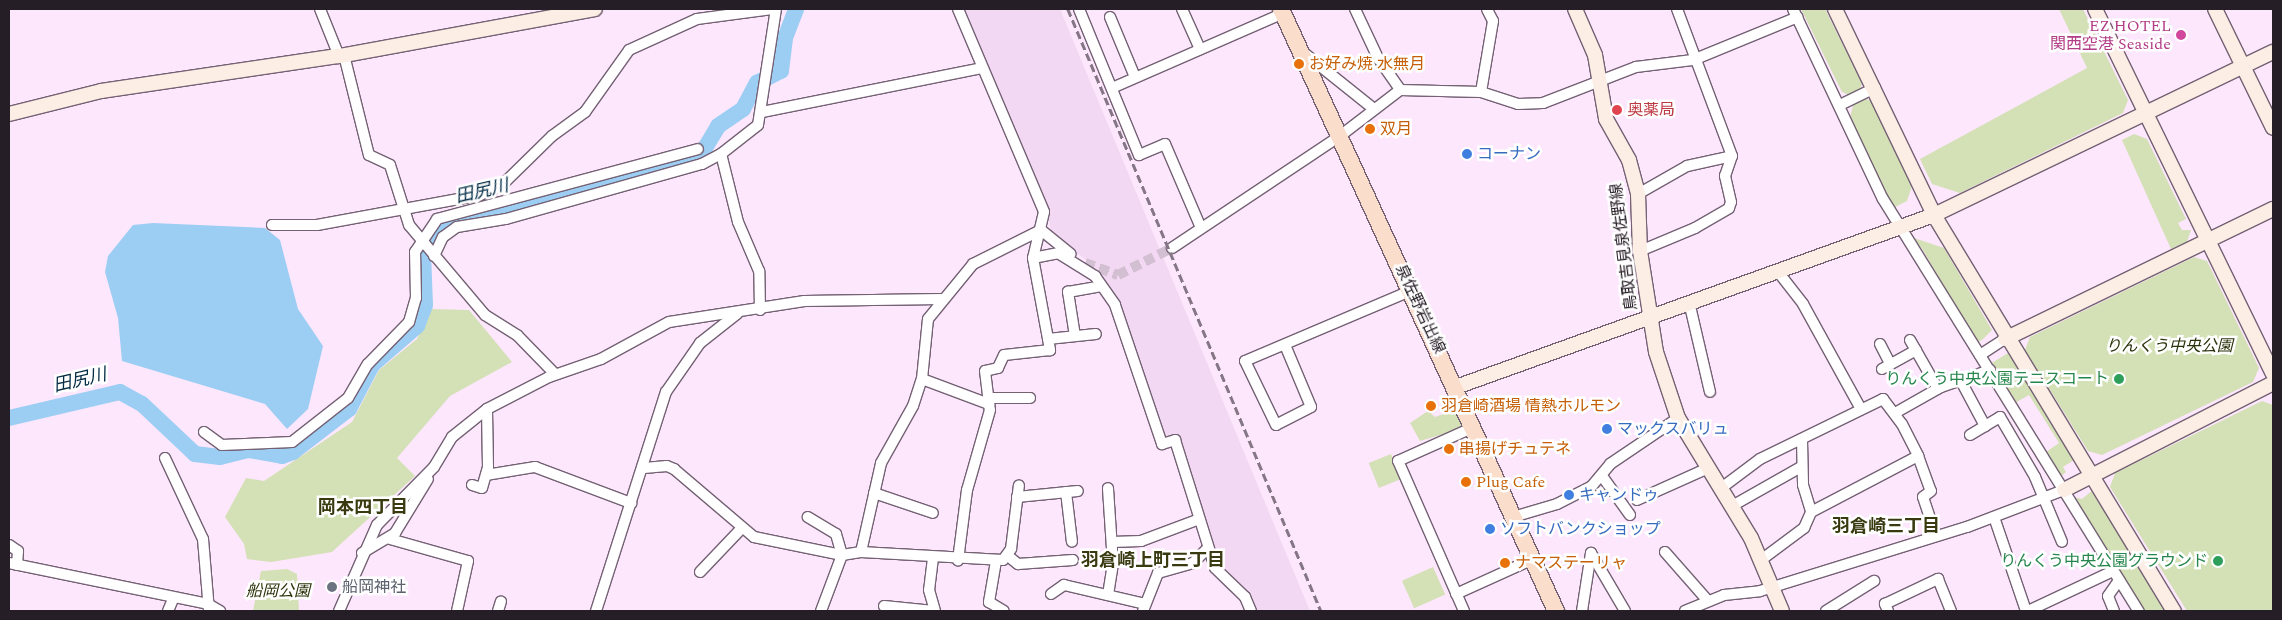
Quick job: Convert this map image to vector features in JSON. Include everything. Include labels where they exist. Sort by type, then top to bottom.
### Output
[{"type":"main road","name":"泉佐野岩出線","points":[[1282,11],[1304,53],[1556,611]]},
{"type":"street","points":[[320,9],[341,55],[369,155],[390,165],[402,210],[420,239],[485,315],[517,335],[555,374]]},
{"type":"street","points":[[9,114],[100,91],[341,55],[595,9]]},
{"type":"street","points":[[272,225],[317,225],[470,198],[502,185],[552,136],[593,104],[629,50],[650,38],[697,19],[772,9]]},
{"type":"street","points":[[434,256],[443,237],[457,227],[499,221],[702,164],[721,154],[758,125],[762,112],[776,9]]},
{"type":"street","points":[[958,9],[1044,212],[1033,258],[1050,350],[1004,356],[998,368],[985,371],[989,401],[967,490],[958,560]]},
{"type":"street","points":[[1079,9],[1139,155],[1165,144],[1201,228]]},
{"type":"street","points":[[1182,9],[1200,50]]},
{"type":"street","points":[[1355,9],[1378,58],[1400,90]]},
{"type":"street","points":[[1481,92],[1493,21],[1487,9]]},
{"type":"street","name":"鳥取吉見泉佐野線","points":[[1575,9],[1601,83],[1606,119],[1629,160],[1638,194],[1640,251],[1650,319],[1656,352],[1678,418],[1706,470],[1732,506],[1761,560],[1782,611]]},
{"type":"street","points":[[1640,251],[1729,208],[1726,176],[1732,156],[1693,60],[1677,9]]},
{"type":"street","points":[[1835,9],[1934,215],[2006,339],[2174,611]]},
{"type":"street","points":[[2095,9],[2273,374]]},
{"type":"street","points":[[2215,9],[2273,128]]},
{"type":"street","points":[[1112,88],[1200,50],[1282,11]]},
{"type":"street","points":[[1172,248],[1340,136],[1400,90],[1481,92],[1518,104],[1544,103],[1601,83],[1643,65],[1693,60],[1796,13],[1842,104],[1851,138],[1901,228],[2138,611]]},
{"type":"street","points":[[1110,17],[1135,78]]},
{"type":"street","points":[[1456,387],[1690,306],[1934,215],[2146,116],[2273,52]]},
{"type":"street","points":[[1304,53],[1374,109]]},
{"type":"street","points":[[762,112],[982,68]]},
{"type":"street","points":[[1842,104],[1874,88]]},
{"type":"street","points":[[204,432],[222,445],[287,443],[348,398],[368,364],[410,322],[420,239],[437,219],[453,213],[698,149]]},
{"type":"street","points":[[721,154],[738,222],[759,271],[760,310]]},
{"type":"street","points":[[1638,194],[1687,166],[1732,156]]},
{"type":"street","points":[[1980,355],[2006,339],[2273,209]]},
{"type":"street","points":[[1040,230],[1084,263]]},
{"type":"street","points":[[861,552],[881,463],[907,418],[922,379],[925,332],[940,299],[973,264],[1040,230]]},
{"type":"street","points":[[1033,258],[1058,253],[1095,276],[1115,305],[1162,444],[1175,440],[1198,520],[1215,568],[1245,597],[1251,611]]},
{"type":"street","points":[[1779,273],[1803,304],[1861,409]]},
{"type":"street","points":[[1075,336],[1068,292],[1102,286]]},
{"type":"street","points":[[1285,345],[1311,407],[1276,425],[1245,362],[1412,290]]},
{"type":"street","points":[[362,553],[390,539],[413,510],[434,467],[452,437],[486,409],[555,374],[601,359],[669,322],[760,310],[804,301],[940,299]]},
{"type":"street","points":[[1690,306],[1710,392]]},
{"type":"street","points":[[596,611],[644,468],[656,414],[681,366],[700,343],[738,312]]},
{"type":"street","points":[[1048,339],[1096,334]]},
{"type":"street","points":[[1910,340],[1938,389]]},
{"type":"street","points":[[1880,344],[1886,366],[1916,350]]},
{"type":"street","points":[[1895,413],[1938,389],[1962,383],[1990,370]]},
{"type":"street","points":[[922,379],[989,401],[1030,398]]},
{"type":"street","points":[[1962,383],[1985,426]]},
{"type":"street","points":[[1684,611],[1936,536],[2046,500],[2089,473],[2273,383]]},
{"type":"street","points":[[1720,488],[1760,459],[1802,440],[1861,409],[1884,400],[1895,413],[1918,456],[1931,491],[1923,497],[1936,536]]},
{"type":"street","points":[[472,485],[482,488],[486,475],[486,409]]},
{"type":"street","points":[[1970,435],[2000,417],[2046,500],[2062,542]]},
{"type":"street","points":[[1513,517],[1569,499],[1602,476],[1610,464],[1678,418]]},
{"type":"street","points":[[1464,611],[1398,462],[1474,427]]},
{"type":"street","points":[[1761,560],[1804,528],[1810,512],[1801,467],[1802,440]]},
{"type":"street","points":[[1810,512],[1918,456]]},
{"type":"street","points":[[165,458],[204,539],[208,608]]},
{"type":"street","points":[[644,468],[667,466],[674,469],[741,529],[773,544],[842,555],[861,552],[958,560],[996,561],[1008,556]]},
{"type":"street","points":[[340,611],[362,553],[377,524],[434,467]]},
{"type":"street","points":[[486,475],[535,467],[631,503]]},
{"type":"street","points":[[1732,506],[1801,467]]},
{"type":"street","points":[[1637,500],[1706,470]]},
{"type":"street","points":[[1602,476],[1630,515]]},
{"type":"street","points":[[1008,556],[1019,485]]},
{"type":"street","points":[[1108,488],[1112,542],[1108,596]]},
{"type":"street","points":[[1017,497],[1078,491]]},
{"type":"street","points":[[1066,492],[1072,542]]},
{"type":"street","points":[[874,493],[932,513]]},
{"type":"street","points":[[808,517],[836,534],[842,555],[821,611]]},
{"type":"street","points":[[1994,517],[2027,611],[2116,576]]},
{"type":"street","points":[[1112,542],[1141,541],[1198,520]]},
{"type":"street","points":[[700,572],[741,529]]},
{"type":"street","points":[[390,539],[468,561],[457,611]]},
{"type":"street","points":[[9,545],[18,552],[13,564],[220,611]]},
{"type":"street","points":[[1051,594],[1064,585],[1108,596],[1144,608],[1158,573],[1193,563],[1208,548]]},
{"type":"street","points":[[1665,552],[1711,604]]},
{"type":"street","points":[[1582,611],[1591,553],[1625,611]]},
{"type":"street","points":[[1008,556],[1018,564],[1073,560]]},
{"type":"street","points":[[884,606],[934,611],[929,590],[933,558]]},
{"type":"street","points":[[1456,594],[1533,559]]},
{"type":"street","points":[[996,561],[989,602],[1004,611]]},
{"type":"street","points":[[2114,611],[2108,596],[2116,576]]},
{"type":"street","points":[[1888,611],[1885,604],[1938,579],[1951,611]]},
{"type":"street","points":[[1826,611],[1874,581]]},
{"type":"street","points":[[168,611],[173,599]]},
{"type":"shaded area","points":[[962,9],[1060,9],[1310,611],[1254,611],[1218,568],[1179,435],[1163,439],[1117,304],[1089,262],[1052,236],[1047,211]]},
{"type":"green space","points":[[1801,9],[1825,9],[1862,83],[1860,90],[1849,95],[1842,92]]},
{"type":"green space","points":[[2059,9],[2083,9],[2128,100],[2123,113],[1960,193],[1932,184],[1920,159],[2087,68]]},
{"type":"green space","points":[[1864,98],[1871,101],[1912,186],[1907,201],[1893,208],[1849,121],[1854,102]]},
{"type":"green space","points":[[2134,134],[2147,139],[2186,219],[2178,223],[2182,230],[2191,230],[2187,242],[2171,249],[2122,140]]},
{"type":"green space","points":[[1911,237],[1944,248],[1992,330],[1982,340],[1977,342],[1921,247],[1918,248]]},
{"type":"green space","name":"りんくう中央公園","points":[[2194,257],[2207,261],[2259,368],[2253,382],[2102,455],[2088,451],[2025,350],[2030,337]]},
{"type":"green space","points":[[430,309],[469,310],[512,362],[450,396],[397,458],[415,476],[332,552],[271,562],[247,559],[244,544],[225,517],[246,478],[264,481],[352,422],[379,370],[417,339]]},
{"type":"green space","points":[[2008,353],[2074,460],[2063,467],[2066,472],[2060,477],[2046,452],[2059,443],[2029,395],[2015,403],[1990,364]]},
{"type":"green space","name":"りんくう中央公園グラウンド","points":[[2262,401],[2273,405],[2273,611],[2187,611],[2110,487],[2115,473]]},
{"type":"green space","points":[[1463,407],[1471,426],[1420,441],[1410,423],[1428,411],[1435,417]]},
{"type":"green space","points":[[1391,454],[1401,479],[1379,488],[1369,463]]},
{"type":"green space","points":[[2093,490],[2168,611],[2145,611],[2074,497],[2082,499]]},
{"type":"green space","points":[[1433,567],[1445,594],[1414,608],[1402,581]]},
{"type":"green space","name":"船岡公園","points":[[287,569],[297,574],[299,611],[253,611],[261,571]]},
{"type":"water","points":[[153,223],[265,228],[280,240],[298,309],[323,346],[308,409],[287,429],[265,404],[122,361],[118,318],[105,272],[108,256],[133,225]]},
{"type":"waterway","name":"田尻川","points":[[9,418],[120,392],[142,404],[195,454],[220,457],[249,450],[282,456],[293,452],[349,409],[372,365],[417,326],[425,305],[423,253],[438,227],[453,219],[699,158],[718,126],[743,109],[757,83],[781,71],[785,38],[796,9]]},
{"type":"tunnel","points":[[1085,263],[1118,275],[1172,248]]},
{"type":"railway","points":[[1068,9],[1321,611]]},
{"type":"place","name":"EZ HOTEL 関西空港 Seaside","points":[[2181,35]]},
{"type":"place","name":"お好み焼 水無月","points":[[1299,64]]},
{"type":"place","name":"奥薬局","points":[[1617,110]]},
{"type":"place","name":"双月","points":[[1370,129]]},
{"type":"place","name":"コーナン","points":[[1467,154]]},
{"type":"place","name":"りんくう中央公園テニスコート","points":[[2119,379]]},
{"type":"place","name":"羽倉崎酒場 情熱ホルモン","points":[[1431,406]]},
{"type":"place","name":"マックスバリュ","points":[[1607,429]]},
{"type":"place","name":"串揚げチュテネ","points":[[1449,449]]},
{"type":"place","name":"Plug Cafe","points":[[1466,482]]},
{"type":"place","name":"キャンドゥ","points":[[1569,495]]},
{"type":"place","name":"ソフトバンクショップ","points":[[1490,529]]},
{"type":"place","name":"りんくう中央公園グラウンド","points":[[2218,561]]},
{"type":"place","name":"ナマステーリャ","points":[[1505,563]]},
{"type":"place","name":"船岡神社","points":[[332,587]]},
{"type":"district","name":"岡本四丁目","points":[[363,508]]},
{"type":"district","name":"羽倉崎三丁目","points":[[1886,527]]},
{"type":"district","name":"羽倉崎上町三丁目","points":[[1153,561]]}]
